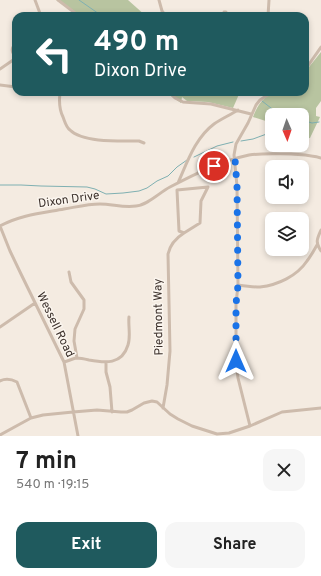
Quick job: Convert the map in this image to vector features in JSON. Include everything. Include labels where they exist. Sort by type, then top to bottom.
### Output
[{"type":"street","points":[[35,0],[40,12]]},
{"type":"street","points":[[58,0],[74,12]]},
{"type":"street","points":[[159,0],[163,12]]},
{"type":"street","points":[[268,12],[269,0]]},
{"type":"street","points":[[309,64],[321,47]]},
{"type":"street","points":[[0,69],[12,60]]},
{"type":"street","points":[[0,86],[12,87]]},
{"type":"street","points":[[60,96],[62,114],[67,127],[82,138],[93,140],[139,141],[144,143]]},
{"type":"street","points":[[173,96],[183,102],[210,104],[251,114]]},
{"type":"street","points":[[250,426],[238,378],[236,361],[236,304],[238,285],[237,186],[234,155],[236,144],[248,123],[251,114],[260,100],[266,96]]},
{"type":"street","points":[[178,183],[192,150],[204,134],[214,124],[238,110]]},
{"type":"street","name":"Dixon Drive","points":[[0,226],[32,214],[84,206],[102,204],[142,205],[168,188],[195,174],[250,155],[279,153],[309,155],[321,158]]},
{"type":"street","name":"Piedmont Way","points":[[163,408],[170,351],[169,248],[172,243],[184,233],[200,223],[201,201],[208,187],[177,190],[179,231],[184,233]]},
{"type":"street","name":"Wessell Road","points":[[0,226],[10,251],[64,362],[78,436]]},
{"type":"street","points":[[238,285],[260,287],[294,275],[307,261],[317,245],[321,230]]},
{"type":"street","points":[[317,245],[321,251]]},
{"type":"street","points":[[69,272],[72,282],[84,300],[84,309],[75,329],[74,340],[77,358]]},
{"type":"street","points":[[0,327],[35,303]]},
{"type":"street","points":[[64,362],[77,358],[99,362],[116,361],[126,351],[128,344],[129,317]]},
{"type":"street","points":[[106,362],[112,412]]},
{"type":"street","points":[[0,381],[3,379],[11,379],[17,382],[31,418]]},
{"type":"street","points":[[0,435],[31,418],[43,415],[97,410],[121,412],[132,410],[144,403],[152,401],[157,402],[170,414],[192,426],[217,434],[250,426],[282,412],[321,408]]},
{"type":"green space","points":[[56,0],[128,0],[142,12],[74,12]]},
{"type":"green space","points":[[321,52],[321,101],[316,108],[316,116],[320,117],[310,138],[309,108],[265,108],[265,121],[253,117],[262,102],[268,96],[309,96],[309,67]]},
{"type":"green space","points":[[171,96],[238,96],[233,108],[208,102],[187,101],[182,97],[181,103]]},
{"type":"waterway","points":[[79,0],[96,12]]},
{"type":"waterway","points":[[262,101],[271,108]]},
{"type":"waterway","points":[[309,122],[319,122]]},
{"type":"waterway","points":[[241,141],[265,135]]},
{"type":"waterway","points":[[194,157],[217,146],[233,142]]},
{"type":"waterway","points":[[0,185],[87,187],[106,194],[139,191],[168,176],[187,160]]},
{"type":"route","points":[[214,166],[235,159],[237,186],[238,285],[236,304],[236,361]]}]
